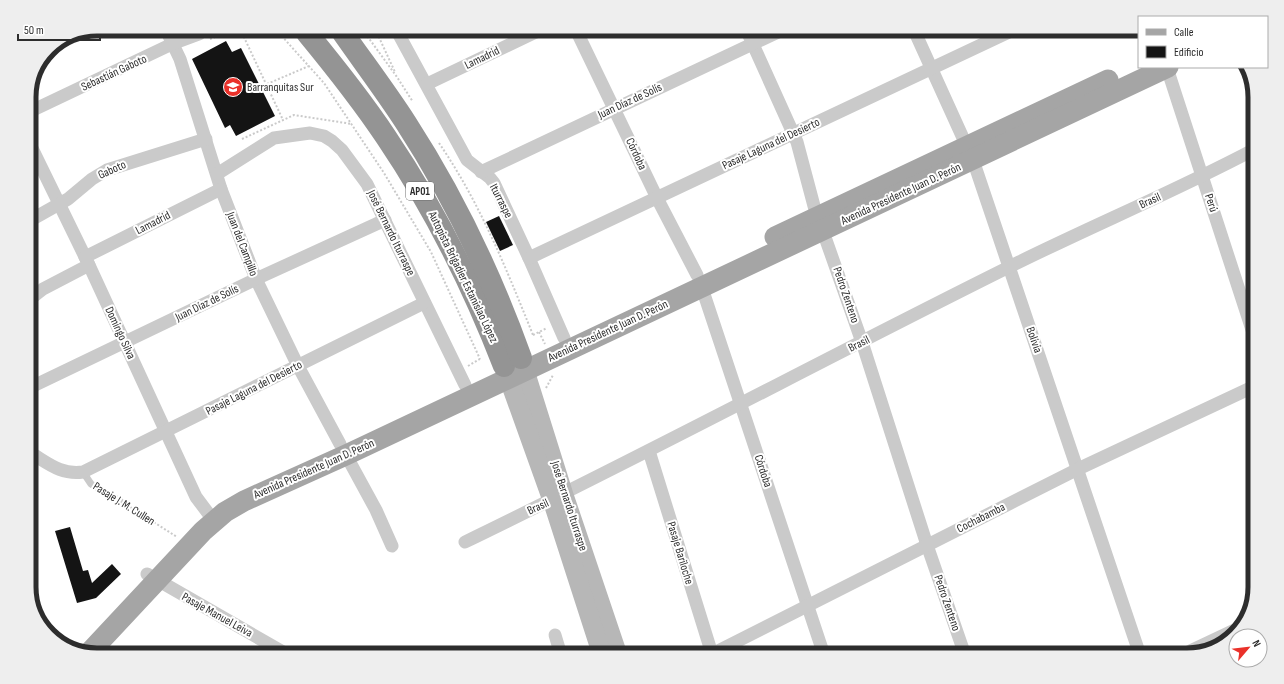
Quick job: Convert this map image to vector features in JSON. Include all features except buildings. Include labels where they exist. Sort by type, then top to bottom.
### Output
[{"type":"highway","name":"Autopista Brigadier Estanislao López","points":[[310,36],[361,100],[413,179],[439,223],[508,361]]},
{"type":"highway","name":"Autopista Brigadier Estanislao López","points":[[345,36],[406,123],[436,173],[481,262],[508,361]]},
{"type":"main road","name":"Avenida Presidente Juan D. Perón","points":[[970,153],[1138,66]]},
{"type":"main road","name":"Avenida Presidente Juan D. Perón","points":[[343,450],[461,378],[508,361],[699,281],[970,153],[1165,68]]},
{"type":"main road","name":"Avenida Presidente Juan D. Perón","points":[[79,645],[152,578],[179,538],[210,516],[243,489],[343,450],[508,361],[551,335],[699,281]]},
{"type":"main road","name":"José Bernardo Iturraspe","points":[[508,361],[615,648]]},
{"type":"main road","name":"José Bernardo Iturraspe","points":[[558,498],[600,648]]},
{"type":"main road","name":"Avenida Presidente Juan D. Perón","points":[[94,648],[152,578],[210,516]]},
{"type":"street","name":"Sebastián Gaboto","points":[[36,108],[170,39],[187,36]]},
{"type":"street","name":"Iturraspe","points":[[400,36],[467,160],[490,178],[494,183],[530,258],[551,335]]},
{"type":"street","name":"Lamadrid","points":[[427,84],[528,36]]},
{"type":"street","name":"Córdoba","points":[[579,36],[699,281],[822,648]]},
{"type":"street","name":"Pedro Zenteno","points":[[749,36],[793,133],[821,223],[862,342],[927,545],[963,648]]},
{"type":"street","name":"Juan Díaz de Solís","points":[[481,172],[614,108],[770,36]]},
{"type":"street","name":"Bolivia","points":[[917,36],[970,153],[1138,648]]},
{"type":"street","name":"Pasaje Laguna del Desierto","points":[[530,258],[1001,36]]},
{"type":"street","name":"Juan del Campillo","points":[[170,39],[180,59],[221,190],[256,279],[298,366],[376,510],[392,546]]},
{"type":"street","name":"Perú","points":[[1167,68],[1248,318]]},
{"type":"street","name":"José Bernardo Iturraspe","points":[[217,174],[265,142],[284,136],[310,134],[324,136],[342,150],[368,184],[461,378]]},
{"type":"street","name":"Gaboto","points":[[36,217],[59,205],[92,179],[115,167],[206,139]]},
{"type":"street","name":"Brasil","points":[[465,542],[558,498],[1009,267],[1202,177],[1248,153]]},
{"type":"street","name":"Domingo Silva","points":[[36,157],[87,261],[196,497],[210,516]]},
{"type":"street","name":"Lamadrid","points":[[36,294],[87,261],[221,190]]},
{"type":"street","name":"Juan Díaz de Solís","points":[[36,385],[256,279],[385,220]]},
{"type":"street","name":"Pasaje Laguna del Desierto","points":[[83,472],[424,303]]},
{"type":"street","name":"Cochabamba","points":[[725,648],[1078,470],[1248,389]]},
{"type":"street","name":"Pasaje Bariloche","points":[[649,451],[709,648]]},
{"type":"street","name":"Pasaje J. M. Cullen","points":[[36,456],[61,471],[68,473],[83,472]]},
{"type":"street","name":"Pasaje Manuel Leiva","points":[[152,578],[276,648]]},
{"type":"street","points":[[555,635],[559,648]]},
{"type":"street","points":[[1200,646],[1223,635]]},
{"type":"lane","name":"Pasaje J. M. Cullen","points":[[83,472],[90,484],[120,501]]},
{"type":"path","points":[[243,36],[283,120]]},
{"type":"path","points":[[282,36],[324,83],[384,173],[431,252],[508,361]]},
{"type":"path","points":[[378,36],[397,77]]},
{"type":"path","points":[[267,84],[309,66]]},
{"type":"path","points":[[461,378],[508,361],[551,335]]},
{"type":"path","name":"Pasaje J. M. Cullen","points":[[120,501],[179,538]]},
{"type":"place","name":"Barranquitas Sur","points":[[233,87]]}]
